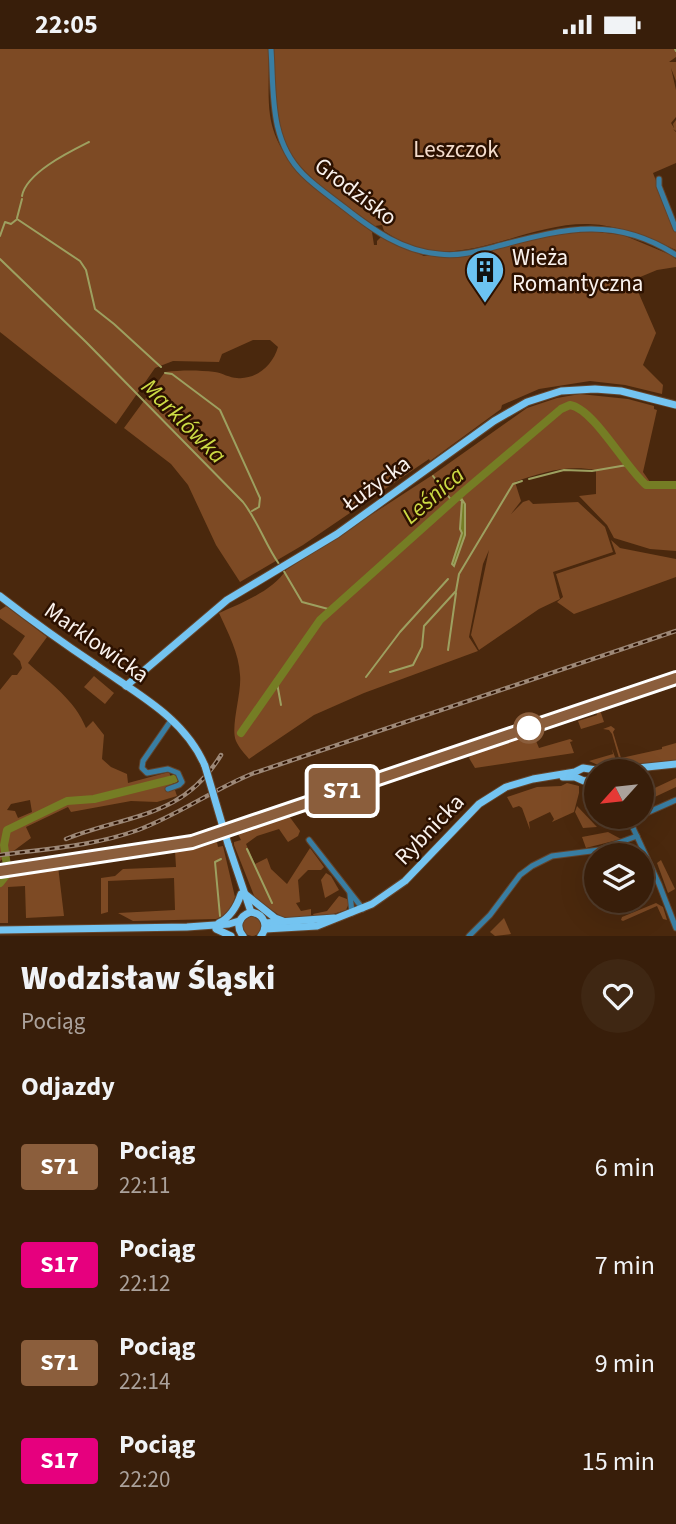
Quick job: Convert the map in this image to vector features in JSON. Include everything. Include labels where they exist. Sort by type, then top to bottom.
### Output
[{"type":"main road","name":"Łużycka","points":[[126,686],[228,600],[347,527],[494,421],[536,398],[573,390],[608,389],[676,405]]},
{"type":"main road","name":"Marklowicka","points":[[0,596],[172,719],[195,746],[205,766],[243,893],[245,916]]},
{"type":"main road","name":"Rybnicka","points":[[654,768],[676,766]]},
{"type":"main road","points":[[654,769],[676,766]]},
{"type":"main road","name":"Rybnicka","points":[[263,932],[338,918],[363,909],[405,881],[472,810],[487,798],[520,782],[584,768]]},
{"type":"main road","points":[[578,770],[578,779]]},
{"type":"main road","name":"Rybnicka","points":[[552,776],[584,781]]},
{"type":"main road","points":[[216,927],[229,916],[243,893],[275,918],[290,925],[277,936]]},
{"type":"main road","points":[[216,927],[245,916],[260,915],[263,932]]},
{"type":"main road","points":[[0,930],[53,933],[216,927],[229,928],[241,934],[245,916]]},
{"type":"main road","points":[[216,927],[231,936]]},
{"type":"street","name":"Grodzisko","points":[[271,49],[275,120],[288,155],[309,180],[380,234],[413,249],[448,255],[478,251],[559,230],[588,228],[648,241],[676,255]]},
{"type":"street","points":[[659,179],[659,186],[676,229]]},
{"type":"street","points":[[168,789],[182,782],[178,773],[161,769],[147,773],[142,768],[143,761],[172,719]]},
{"type":"street","points":[[654,810],[676,800]]},
{"type":"street","points":[[634,829],[676,928]]},
{"type":"street","points":[[469,936],[520,875],[540,862],[560,854],[609,848],[637,836]]},
{"type":"street","points":[[309,840],[363,909]]},
{"type":"street","points":[[350,894],[352,913]]},
{"type":"street","points":[[478,928],[483,935]]},
{"type":"green space","points":[[0,49],[268,49],[270,115],[284,152],[309,182],[372,232],[374,245],[377,245],[381,237],[424,256],[465,256],[548,236],[589,231],[623,235],[671,255],[676,259],[676,267],[657,270],[633,280],[656,333],[643,365],[663,385],[662,394],[625,385],[590,381],[539,389],[502,405],[501,409],[430,461],[429,459],[303,545],[240,582],[216,545],[188,485],[171,464],[124,428],[165,372],[202,371],[234,378],[251,377],[268,365],[278,347],[270,340],[253,340],[222,354],[219,362],[173,361],[155,368],[116,424],[0,332]]},
{"type":"green space","name":"Leszczok","points":[[273,49],[676,49],[676,57],[669,62],[676,62],[676,81],[671,68],[676,90],[676,117],[671,123],[674,128],[676,120],[676,131],[673,129],[676,132],[676,163],[653,173],[676,232],[676,250],[633,233],[588,224],[548,229],[488,245],[448,252],[428,251],[405,243],[384,231],[382,225],[375,226],[319,185],[306,173],[286,146],[276,100]]},
{"type":"green space","points":[[580,394],[628,399],[654,406],[657,410],[643,472],[655,489],[672,489],[671,485],[676,488],[676,551],[650,549],[614,538],[607,525],[579,496],[596,494],[596,470],[555,470],[515,482],[521,501],[511,514],[523,502],[529,500],[533,504],[578,502],[605,527],[613,552],[553,572],[560,599],[539,609],[479,650],[471,635],[489,550],[483,564],[469,637],[478,651],[364,693],[314,715],[249,759],[236,741],[235,735],[240,682],[238,659],[219,613],[265,590],[286,570],[431,476],[527,408]]},
{"type":"green space","points":[[611,540],[620,548],[676,559],[676,577],[574,614],[557,602],[563,597],[556,574],[616,554]]},
{"type":"green space","points":[[6,606],[47,637],[28,663],[69,700],[86,728],[93,721],[104,735],[102,759],[111,767],[127,774],[128,783],[169,772],[177,796],[157,802],[131,801],[71,812],[68,807],[26,827],[31,838],[0,861],[0,690],[12,675],[17,675],[22,668],[20,661],[13,654],[25,636],[0,618],[0,610]],"holes":[[[30,800],[32,812],[18,818],[15,811],[7,810],[11,804]]]},
{"type":"green space","points":[[94,676],[114,693],[105,704],[84,687]]},
{"type":"green space","points":[[600,710],[604,722],[581,729],[578,721],[597,715],[596,711]]},
{"type":"green space","points":[[611,726],[615,729],[613,732],[621,758],[662,749],[676,743],[676,761],[654,763],[654,759],[619,759],[612,734],[603,729]]},
{"type":"green space","points":[[541,728],[534,736],[539,748],[570,739],[573,741],[570,742],[574,753],[475,768],[469,758],[476,749]]},
{"type":"green space","points":[[612,749],[616,759],[596,759],[613,754]]},
{"type":"green space","points":[[676,778],[676,787],[654,797],[654,788]]},
{"type":"green space","points":[[567,783],[579,786],[574,812],[552,822],[554,819],[550,812],[529,822],[530,830],[522,808],[513,808],[507,797],[537,787],[561,786]]},
{"type":"green space","points":[[577,806],[584,813],[584,828],[583,828],[575,812]]},
{"type":"green space","points":[[289,816],[300,831],[298,836],[288,842],[279,829],[257,836],[246,844],[255,864],[267,858],[271,869],[287,884],[310,848],[324,867],[321,870],[308,870],[298,880],[300,902],[296,903],[301,911],[311,909],[311,916],[283,918],[255,898],[234,845],[234,842],[241,840],[238,834]]},
{"type":"green space","points":[[608,832],[621,839],[605,843],[584,843],[582,837]]},
{"type":"green space","points":[[217,842],[218,847],[223,846],[235,897],[223,916],[216,919],[133,921],[118,913],[175,910],[174,878],[108,881],[108,912],[101,914],[101,878],[115,876],[123,869],[176,867],[175,851]]},
{"type":"green space","points":[[661,860],[675,889],[668,893],[657,863]]},
{"type":"green space","points":[[58,866],[64,916],[26,918],[25,886],[8,887],[8,923],[0,923],[0,876]]},
{"type":"green space","points":[[326,873],[331,876],[339,890],[325,898],[321,880]]},
{"type":"green space","points":[[339,896],[347,899],[349,903],[346,910],[314,916],[313,914],[327,911]]},
{"type":"green space","points":[[654,904],[663,907],[667,920],[663,919]]},
{"type":"green space","points":[[632,913],[641,913],[623,921],[622,917]]},
{"type":"green space","points":[[248,916],[256,916],[262,926],[256,936],[248,936],[242,930],[242,922]]},
{"type":"green space","points":[[504,918],[511,934],[495,936],[490,932]]},
{"type":"shaded area","points":[[459,495],[465,504],[465,535],[454,566],[452,564],[462,533],[462,501],[457,497]]},
{"type":"waterway","points":[[22,196],[25,187],[40,171],[89,142]]},
{"type":"waterway","points":[[17,218],[22,199]]},
{"type":"waterway","points":[[17,219],[80,261],[86,270],[95,309],[161,367]]},
{"type":"waterway","points":[[0,236],[5,222],[11,224],[16,220]]},
{"type":"waterway","name":"Marklówka","points":[[0,259],[86,342],[243,502],[279,564]]},
{"type":"waterway","points":[[165,373],[172,374],[220,410],[260,498],[259,507],[252,511]]},
{"type":"waterway","name":"Leśnica","points":[[241,733],[320,620],[463,492],[561,409],[570,405],[589,417],[646,485],[676,485]]},
{"type":"waterway","points":[[529,479],[564,470],[592,471],[627,465]]},
{"type":"waterway","points":[[433,476],[452,501]]},
{"type":"waterway","points":[[390,672],[413,665],[422,647],[424,626],[456,591],[459,574],[513,484],[522,481]]},
{"type":"waterway","name":"Marklówka","points":[[282,568],[302,602],[332,610]]},
{"type":"waterway","points":[[366,677],[400,632],[448,579]]},
{"type":"waterway","points":[[448,650],[456,593]]},
{"type":"waterway","points":[[277,683],[281,705]]},
{"type":"waterway","name":"Leśnica","points":[[0,883],[8,873],[4,845],[7,830],[67,801],[94,799],[174,779]]},
{"type":"waterway","points":[[247,849],[272,903]]},
{"type":"waterway","points":[[220,916],[215,862],[221,859]]},
{"type":"railway","points":[[0,855],[87,843],[138,830],[254,773],[676,631]]},
{"type":"railway","points":[[0,871],[160,848],[202,839],[676,678]]},
{"type":"railway","points":[[66,839],[152,812],[171,803],[189,792],[206,776],[221,755]]},
{"type":"train","name":"S71","points":[[0,871],[192,842],[676,678]]},
{"type":"place","name":"Wieża Romantyczna","points":[[485,304]]}]
